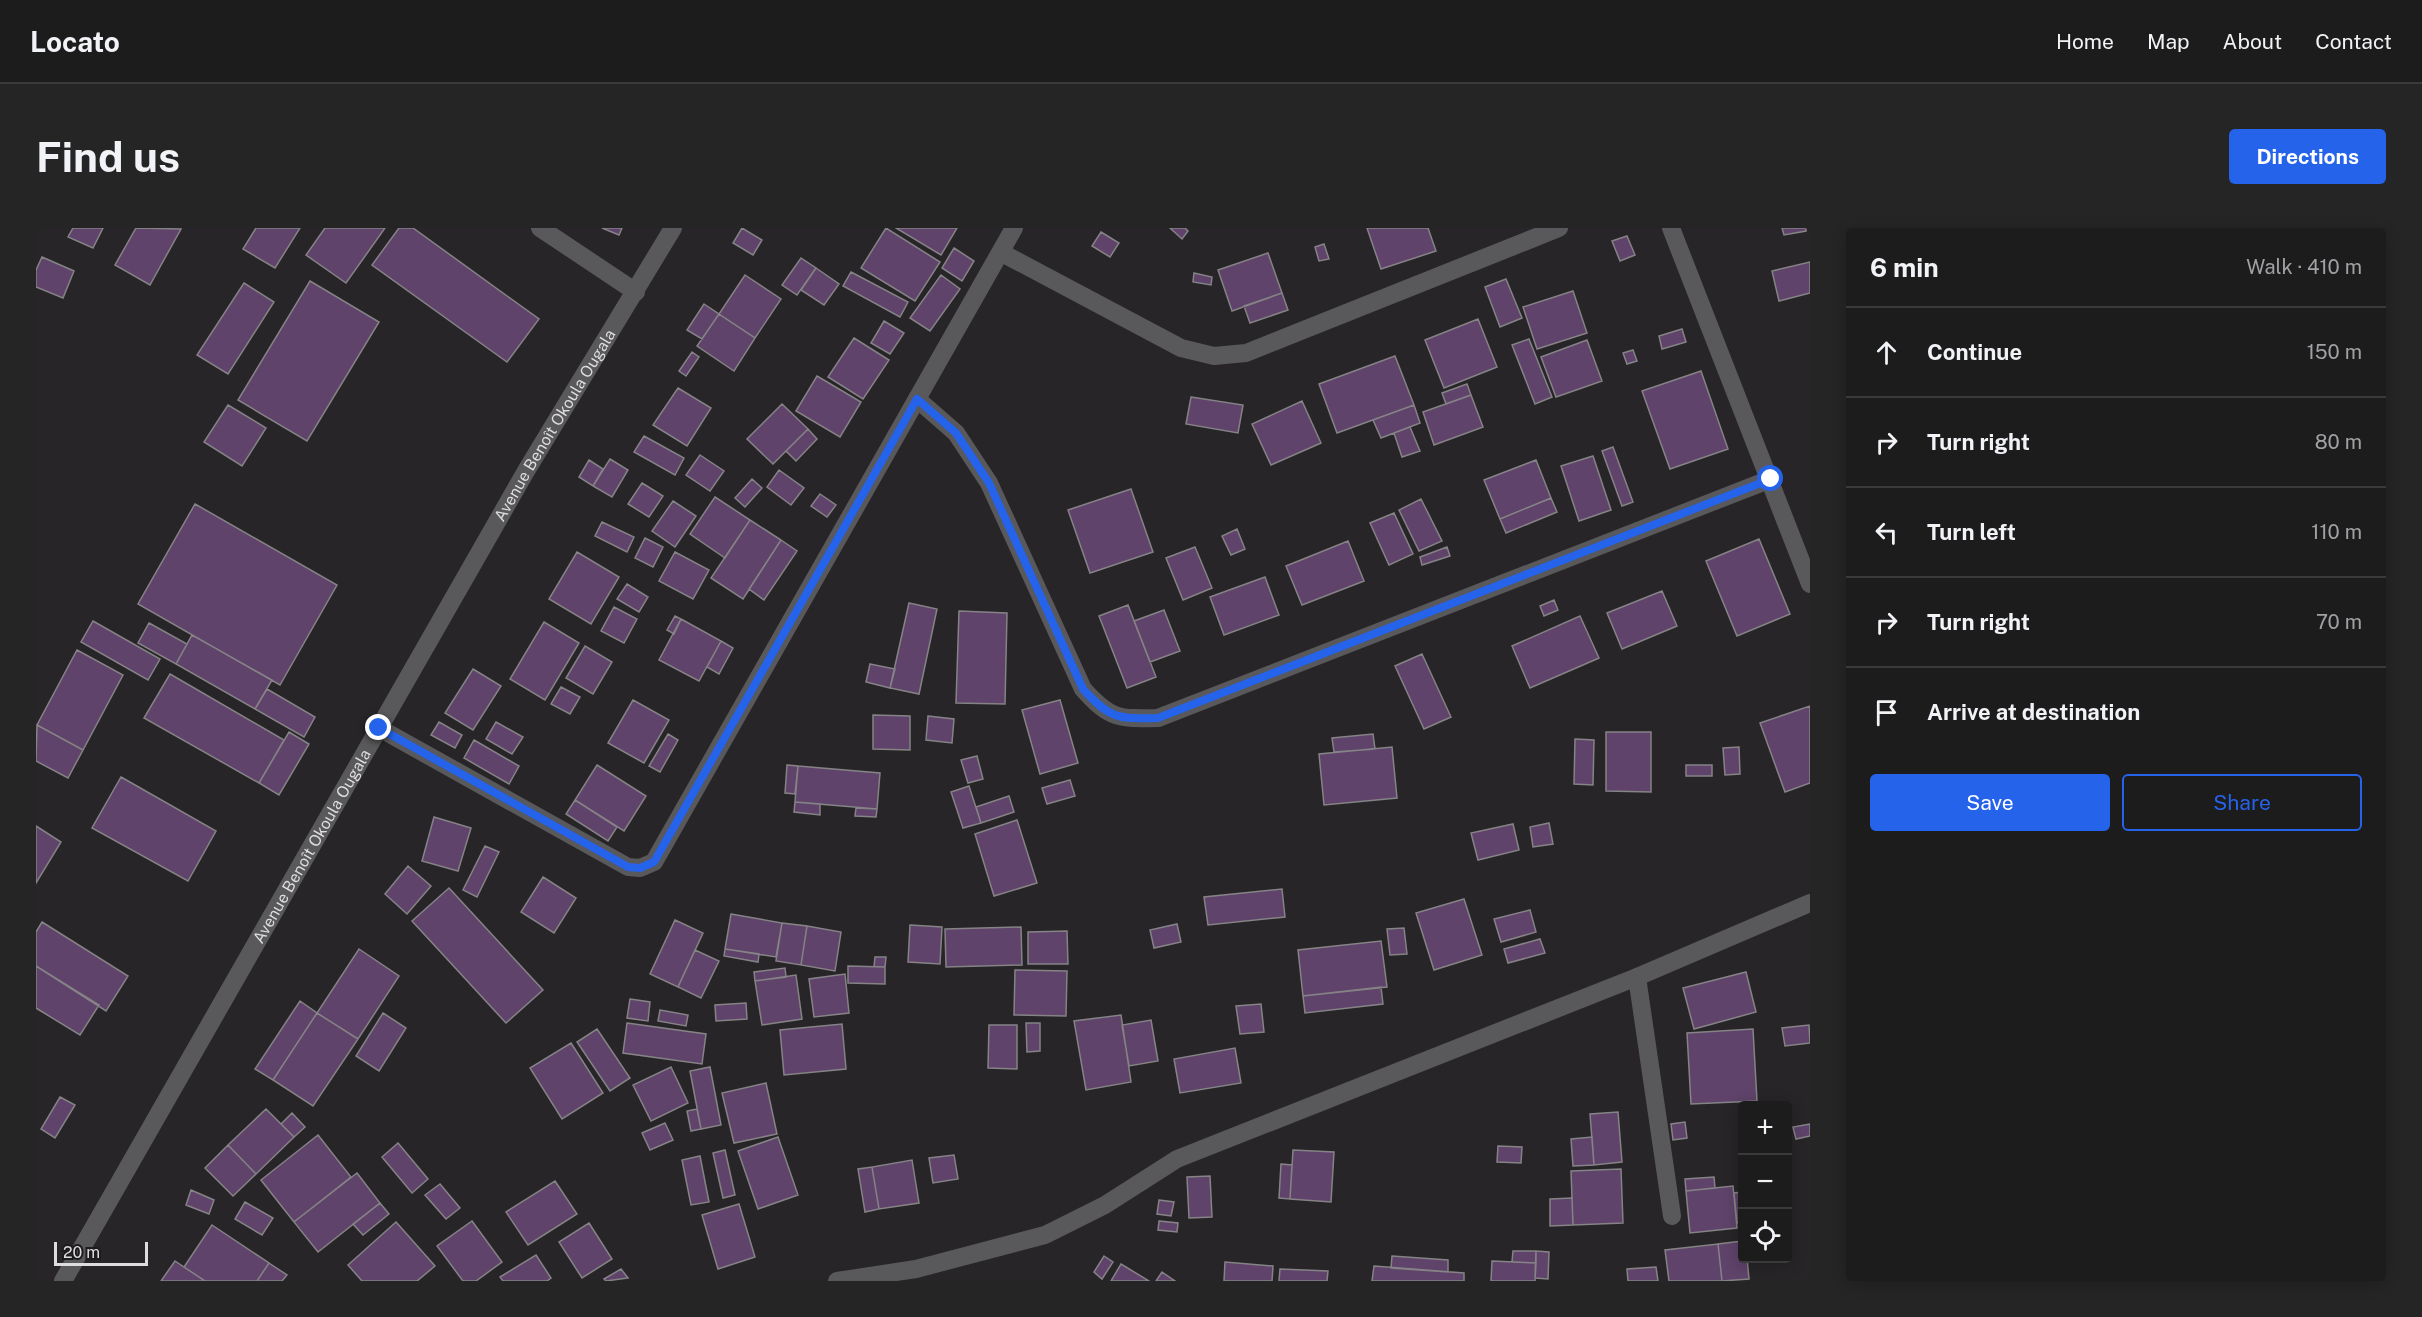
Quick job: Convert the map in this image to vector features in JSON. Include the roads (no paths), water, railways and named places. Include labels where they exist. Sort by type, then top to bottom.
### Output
[{"type":"street","points":[[540,228],[636,292]]},
{"type":"street","name":"Avenue Benoît Okoula Ougala","points":[[68,1279],[526,471],[673,228]]},
{"type":"street","points":[[379,728],[628,867],[640,868],[654,862],[1002,253],[1014,228]]},
{"type":"street","points":[[1002,253],[1181,348],[1215,356],[1246,353],[1558,228]]},
{"type":"street","points":[[1671,228],[1771,479],[1810,584]]},
{"type":"street","points":[[917,399],[956,433],[989,483],[1083,689],[1103,711],[1129,718],[1158,718],[1771,479]]},
{"type":"street","points":[[837,1281],[916,1269],[1045,1234],[1105,1205],[1177,1159],[1637,977],[1810,903]]},
{"type":"street","points":[[1637,977],[1672,1216]]}]
